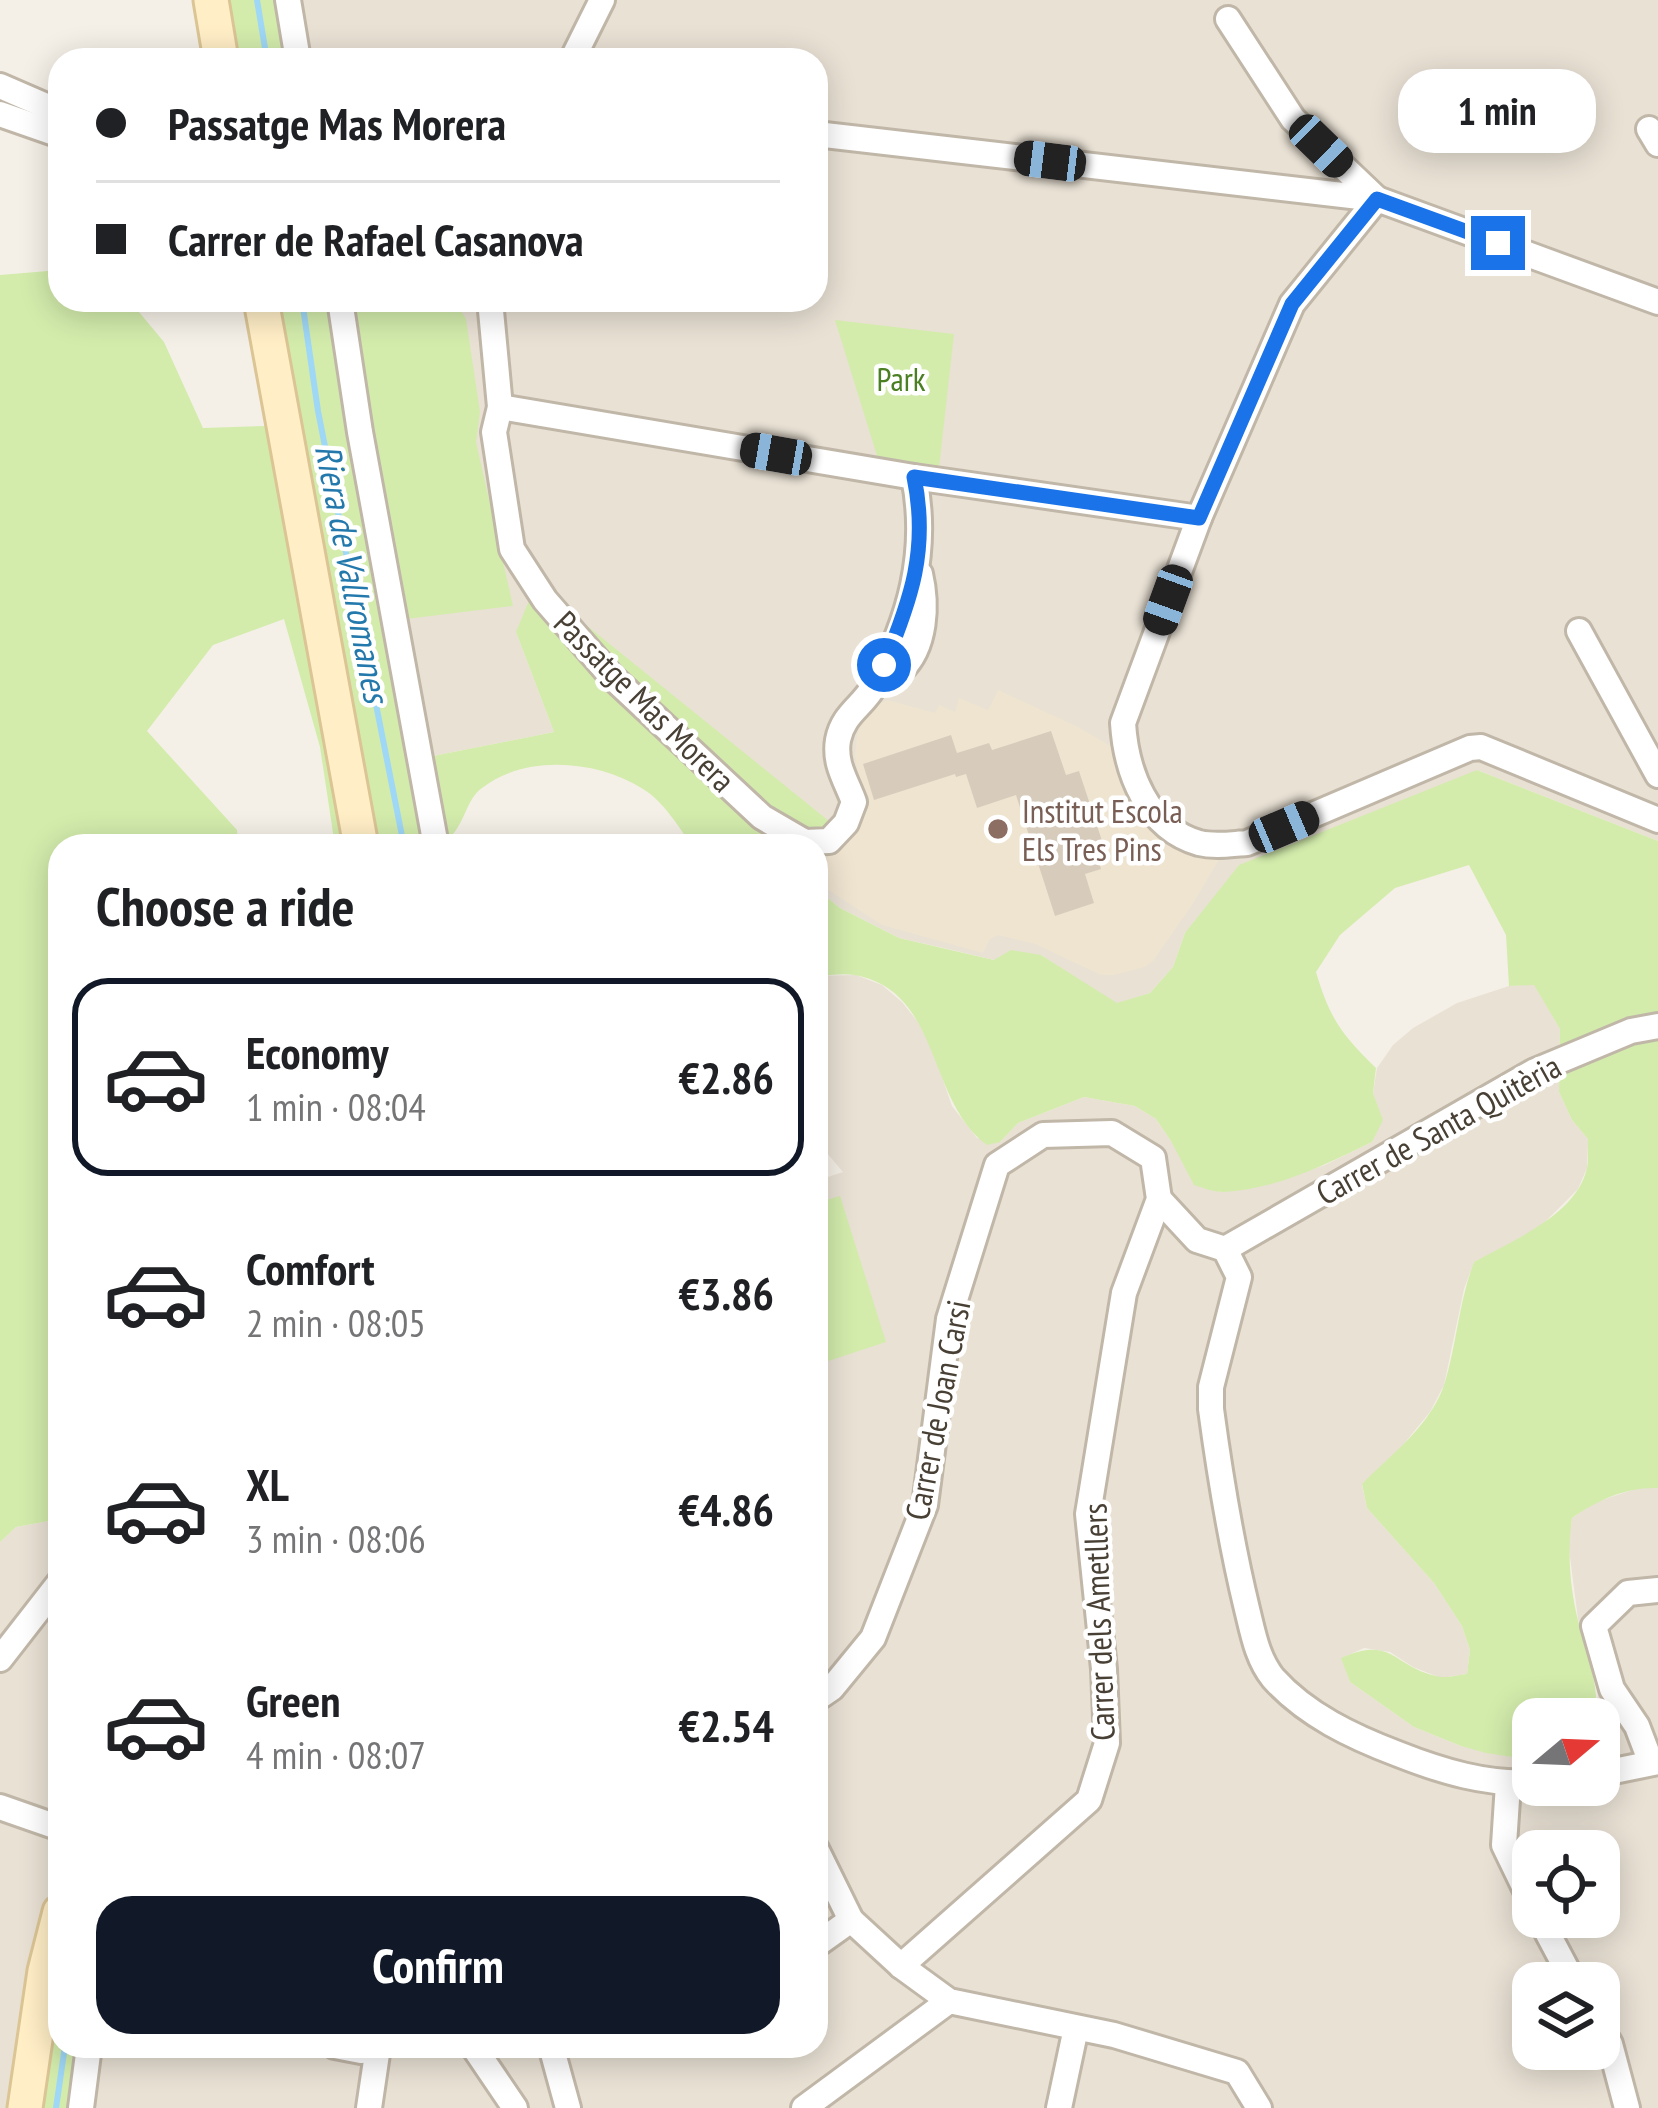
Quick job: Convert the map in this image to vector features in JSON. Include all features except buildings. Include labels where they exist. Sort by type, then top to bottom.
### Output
[{"type":"street","points":[[211,0],[218,48]]},
{"type":"street","points":[[288,0],[296,48]]},
{"type":"street","points":[[578,48],[602,0]]},
{"type":"street","points":[[1228,19],[1293,119],[1377,199]]},
{"type":"street","points":[[0,86],[48,107]]},
{"type":"street","points":[[0,115],[48,131]]},
{"type":"street","points":[[828,135],[1377,199],[1658,302]]},
{"type":"street","points":[[1377,199],[1292,304],[1199,518],[1123,723],[1124,750],[1133,779],[1154,813],[1201,844],[1246,843],[1470,748],[1658,820]]},
{"type":"street","points":[[263,312],[359,834]]},
{"type":"street","points":[[342,312],[434,834]]},
{"type":"street","name":"Passatge Mas Morera","points":[[491,312],[500,407],[494,432],[512,549],[545,600],[612,677],[762,817],[791,834]]},
{"type":"street","points":[[500,407],[914,477],[1199,518]]},
{"type":"street","name":"Passatge Mas Morera","points":[[828,841],[846,823],[854,802],[839,771],[842,723],[874,686],[905,615],[918,566],[914,477]]},
{"type":"street","points":[[1579,631],[1658,775]]},
{"type":"street","name":"Carrer de Santa Quitèria","points":[[1226,1249],[1535,1071],[1631,1031],[1658,1026]]},
{"type":"street","name":"Carrer de Joan Carsi","points":[[828,1691],[873,1639],[925,1505],[949,1319],[997,1165],[1042,1135],[1112,1133],[1153,1158],[1159,1199]]},
{"type":"street","points":[[1159,1199],[1197,1240],[1226,1249],[1239,1277],[1211,1387],[1211,1409],[1237,1565],[1258,1653],[1272,1676],[1293,1695],[1357,1738],[1467,1776],[1512,1782]]},
{"type":"street","name":"Carrer dels Ametllers","points":[[901,1966],[1089,1800],[1107,1743],[1088,1514],[1124,1293],[1159,1199]]},
{"type":"street","points":[[1620,1770],[1655,1762],[1612,1688],[1594,1627],[1628,1593],[1658,1590]]},
{"type":"street","points":[[0,1659],[48,1597]]},
{"type":"street","points":[[1512,1862],[1504,1845],[1515,1806]]},
{"type":"street","points":[[0,1807],[48,1824]]},
{"type":"street","points":[[828,1874],[851,1920],[901,1966],[949,2001],[1114,2036],[1237,2072],[1259,2108]]},
{"type":"street","points":[[828,1937],[851,1920]]},
{"type":"street","points":[[26,2108],[48,1996]]},
{"type":"street","points":[[804,2108],[949,2001]]},
{"type":"street","points":[[1059,2108],[1076,2028]]},
{"type":"street","points":[[81,2108],[87,2058]]},
{"type":"street","points":[[369,2108],[376,2058]]},
{"type":"street","points":[[481,2058],[515,2108]]},
{"type":"street","points":[[554,2058],[568,2108]]},
{"type":"street","points":[[1617,2070],[1627,2108]]},
{"type":"shaded area","points":[[287,0],[1658,0],[1658,841],[1477,770],[1185,933],[1173,967],[1150,993],[1116,1004],[1041,955],[994,960],[899,938],[840,908],[828,898],[828,834],[802,834],[516,632],[554,732],[413,760],[330,312],[828,312],[828,48],[293,48]]},
{"type":"shaded area","name":"Institut Escola Els Tres Pins","points":[[998,690],[1114,748],[1120,783],[1144,822],[1188,854],[1220,858],[1145,967],[1101,975],[1035,944],[998,935],[983,953],[882,925],[828,890],[828,857],[861,789],[855,756],[864,716],[888,700],[935,713],[939,705],[955,712],[959,698],[988,710]]},
{"type":"shaded area","points":[[856,975],[882,985],[902,1002],[932,1048],[952,1106],[977,1138],[1000,1142],[1018,1123],[1084,1097],[1135,1106],[1156,1119],[1220,1192],[1274,1182],[1372,1142],[1382,1120],[1373,1093],[1377,1068],[1393,1045],[1457,1003],[1509,986],[1534,984],[1560,1029],[1559,1092],[1572,1120],[1588,1139],[1587,1168],[1578,1189],[1543,1224],[1474,1262],[1444,1385],[1430,1412],[1362,1485],[1367,1508],[1434,1583],[1462,1626],[1470,1650],[1467,1674],[1441,1678],[1390,1652],[1364,1648],[1342,1658],[1350,1682],[1414,1727],[1461,1746],[1512,1757],[1512,1806],[1620,1806],[1620,1698],[1598,1698],[1578,1619],[1568,1542],[1572,1518],[1594,1503],[1642,1487],[1658,1488],[1658,2108],[75,2108],[80,2058],[828,2058],[828,1177],[843,1172],[828,1154],[828,976]]},
{"type":"shaded area","points":[[48,1521],[48,1930],[33,1977],[18,2108],[0,2108],[0,1542],[16,1527]]},
{"type":"green space","points":[[212,0],[287,0],[293,48],[218,48]]},
{"type":"green space","points":[[48,271],[48,312],[139,312],[164,342],[203,428],[265,426],[251,312],[330,312],[413,760],[554,732],[516,632],[538,579],[554,599],[835,826],[828,843],[828,834],[683,834],[643,789],[605,772],[562,765],[519,770],[482,788],[453,834],[333,834],[320,747],[284,619],[213,645],[147,731],[237,834],[48,834],[48,1521],[16,1527],[0,1542],[0,275]]},
{"type":"green space","points":[[351,312],[462,312],[480,412],[476,442],[513,606],[406,619]]},
{"type":"green space","name":"Park","points":[[835,320],[954,334],[939,468],[878,459]]},
{"type":"green space","points":[[1477,770],[1658,841],[1658,1488],[1613,1496],[1572,1518],[1572,1585],[1595,1698],[1512,1698],[1512,1757],[1461,1746],[1414,1727],[1350,1682],[1341,1658],[1382,1651],[1436,1676],[1467,1674],[1470,1650],[1462,1626],[1434,1583],[1367,1508],[1362,1484],[1410,1438],[1439,1397],[1474,1262],[1557,1213],[1581,1185],[1588,1165],[1588,1139],[1572,1120],[1559,1092],[1560,1029],[1534,985],[1509,986],[1506,935],[1469,865],[1395,888],[1340,935],[1316,972],[1338,1025],[1376,1068],[1373,1093],[1383,1120],[1372,1142],[1300,1175],[1242,1190],[1220,1192],[1194,1185],[1156,1119],[1135,1106],[1084,1097],[1018,1123],[1000,1142],[987,1145],[967,1126],[919,1024],[903,1002],[882,985],[854,975],[828,975],[828,898],[899,938],[994,960],[1011,950],[1041,955],[1117,1003],[1150,993],[1173,967],[1185,933],[1239,865]]},
{"type":"green space","points":[[840,1196],[886,1342],[828,1361],[828,1200]]},
{"type":"green space","points":[[48,1930],[48,2058],[80,2058],[75,2108],[18,2108],[33,1977]]},
{"type":"waterway","name":"Riera de Vallromanes","points":[[257,0],[265,48]]},
{"type":"waterway","name":"Riera de Vallromanes","points":[[304,312],[318,411],[402,834]]},
{"type":"waterway","name":"Riera de Vallromanes","points":[[56,2108],[63,2058]]},
{"type":"place","name":"Institut Escola Els Tres Pins","points":[[998,829]]},
{"type":"route","points":[[884,665],[916,578],[920,550],[914,477],[1199,518],[1292,304],[1377,199],[1498,243]]}]
